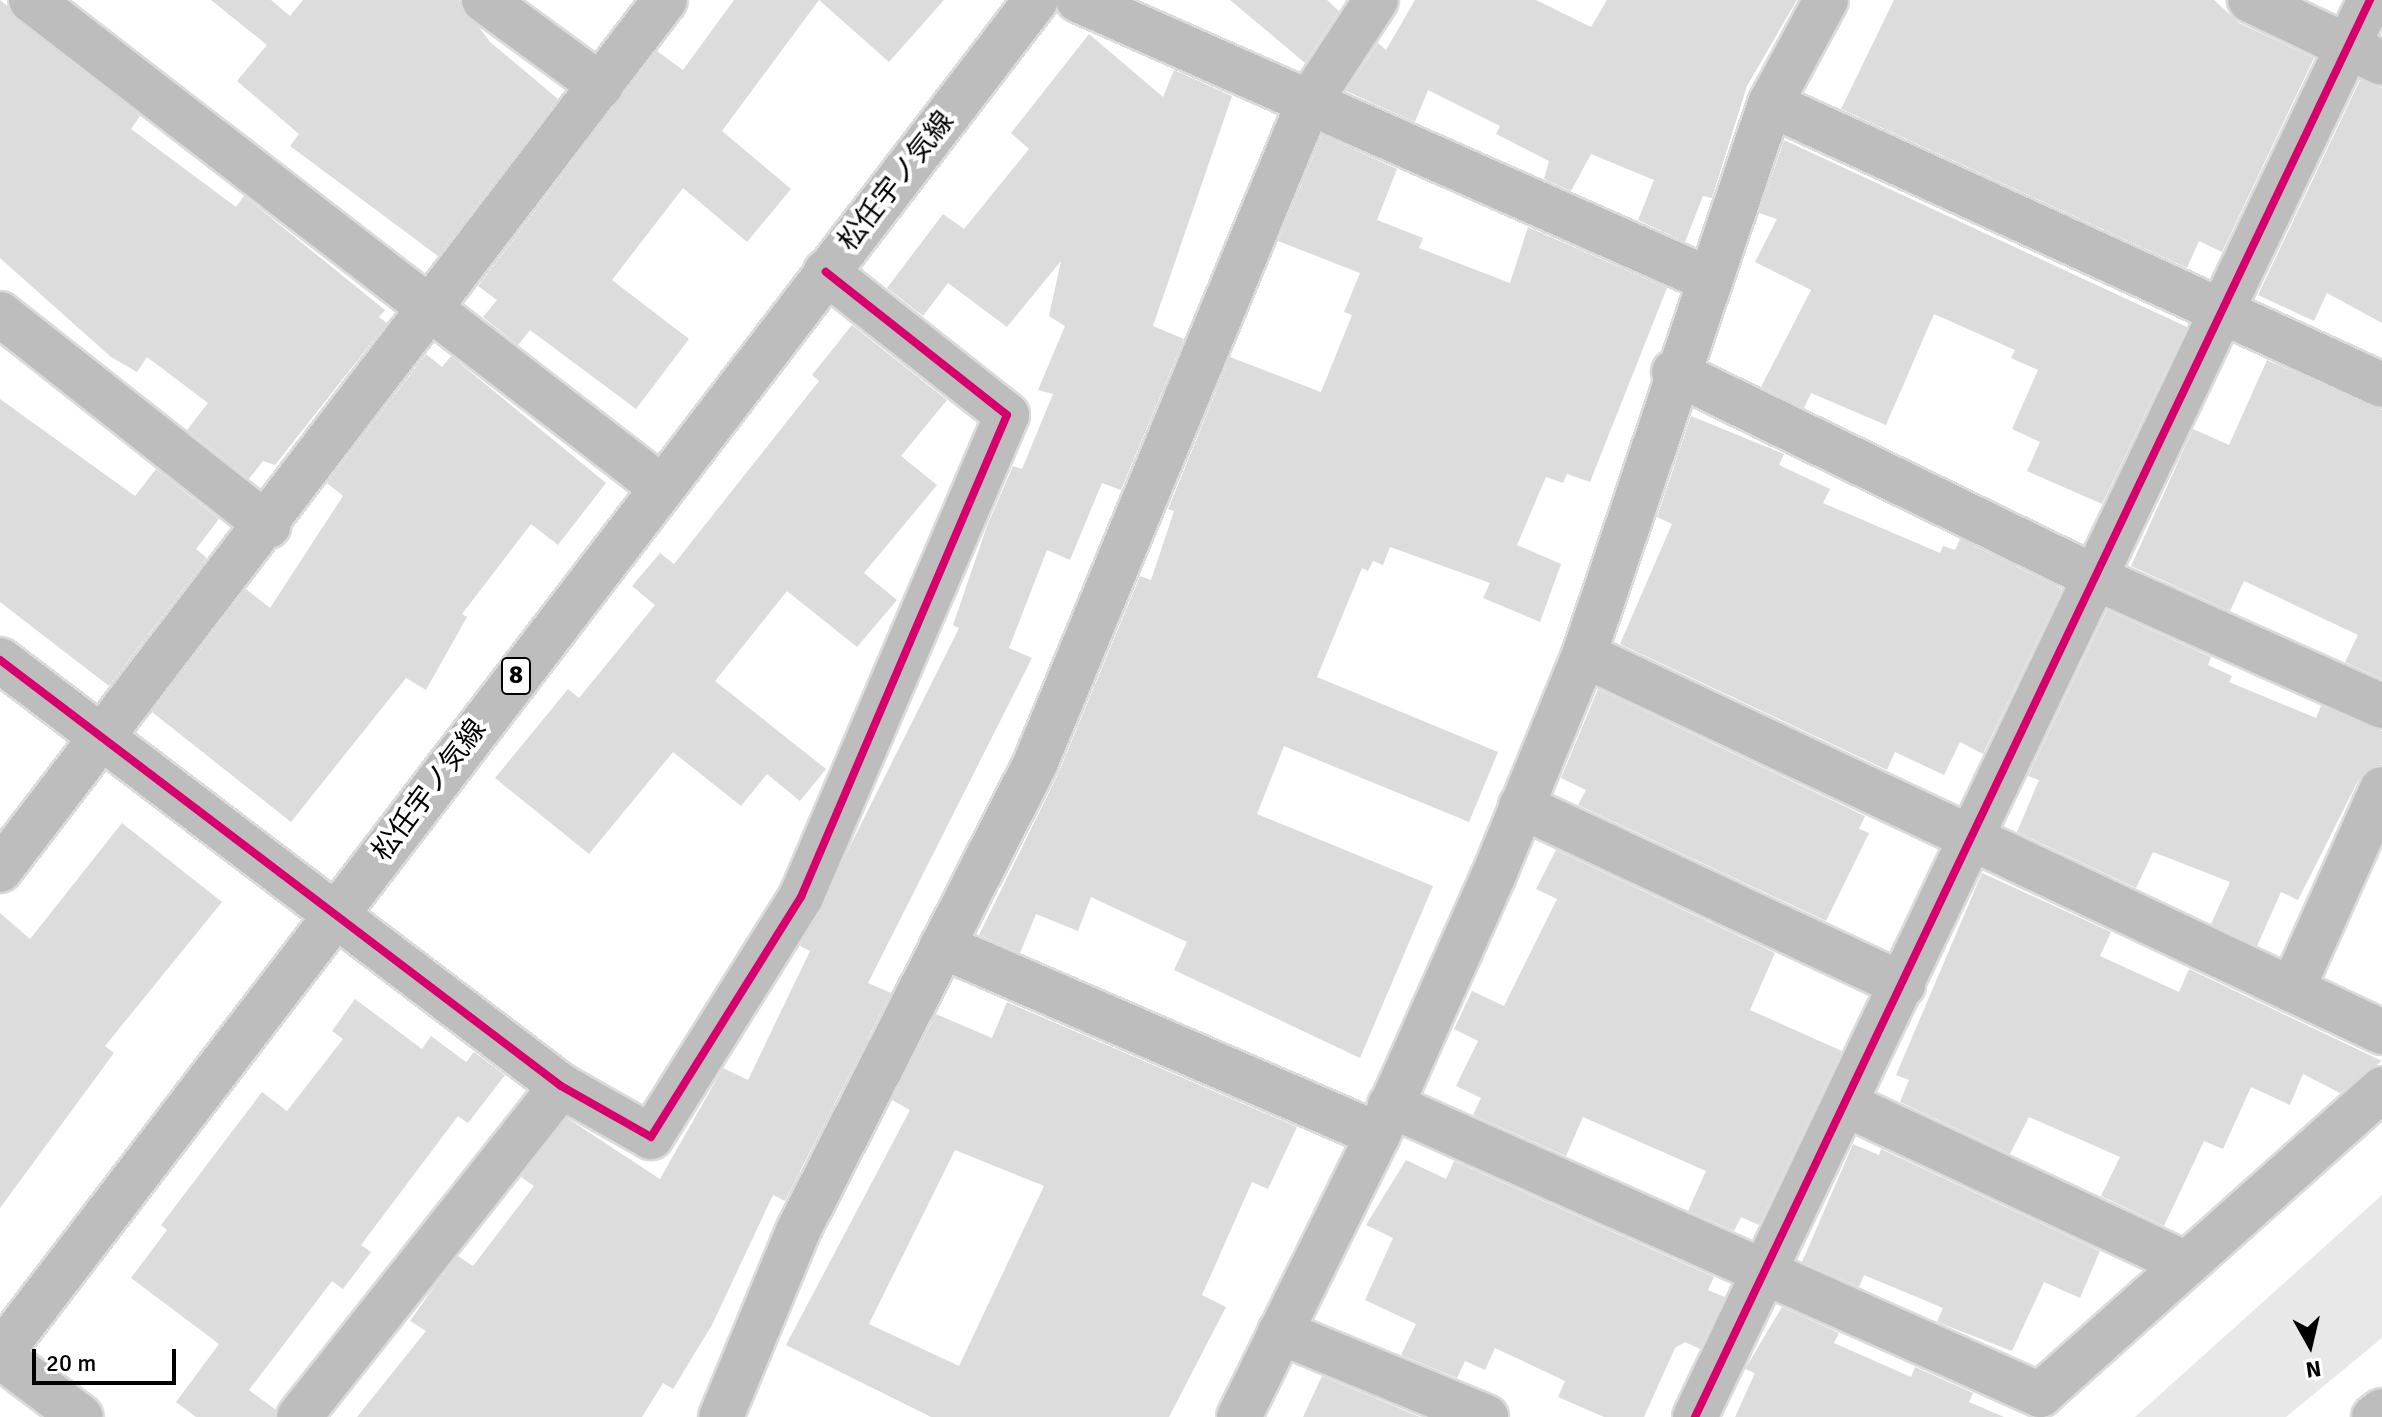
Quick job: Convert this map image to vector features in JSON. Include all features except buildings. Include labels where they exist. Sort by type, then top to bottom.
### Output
[{"type":"street","points":[[31,0],[661,487]]},
{"type":"street","points":[[484,0],[601,86]]},
{"type":"street","points":[[0,870],[435,310],[665,0]]},
{"type":"street","name":"松任宇ノ気線","points":[[0,1355],[1036,0]]},
{"type":"street","points":[[1078,0],[1708,279]]},
{"type":"street","points":[[721,1417],[798,1231],[1035,764],[1308,104],[1376,0]]},
{"type":"street","points":[[1239,1417],[1384,1120],[1584,655],[1674,372],[1770,104],[1826,0]]},
{"type":"street","points":[[2250,0],[2364,54]]},
{"type":"street","points":[[1695,1417],[1770,1270],[2224,310],[2364,54],[2370,0]]},
{"type":"street","points":[[1770,104],[2382,385]]},
{"type":"street","points":[[0,660],[101,740],[335,913],[561,1086],[651,1137],[801,897],[1007,415],[826,272]]},
{"type":"street","points":[[0,314],[268,526]]},
{"type":"street","points":[[1674,372],[2098,579],[2382,706]]},
{"type":"street","points":[[1584,655],[1973,844],[2382,1032]]},
{"type":"street","points":[[2292,990],[2382,789]]},
{"type":"street","points":[[1521,806],[1903,985]]},
{"type":"street","points":[[942,946],[1770,1270],[2032,1406],[2182,1262],[2382,1089]]},
{"type":"street","points":[[299,1417],[561,1086]]},
{"type":"street","points":[[1847,1105],[2182,1262]]},
{"type":"street","points":[[1280,1332],[1486,1417]]},
{"type":"street","points":[[0,1355],[81,1417]]},
{"type":"street","points":[[2374,1417],[2382,1411]]},
{"type":"shaded area","points":[[2382,1195],[2382,1338],[2286,1417],[2135,1417]]},
{"type":"cycle path","points":[[1695,1417],[2370,0]]},
{"type":"cycle path","points":[[0,660],[561,1086],[651,1137],[801,897],[1007,415],[826,272]]}]
